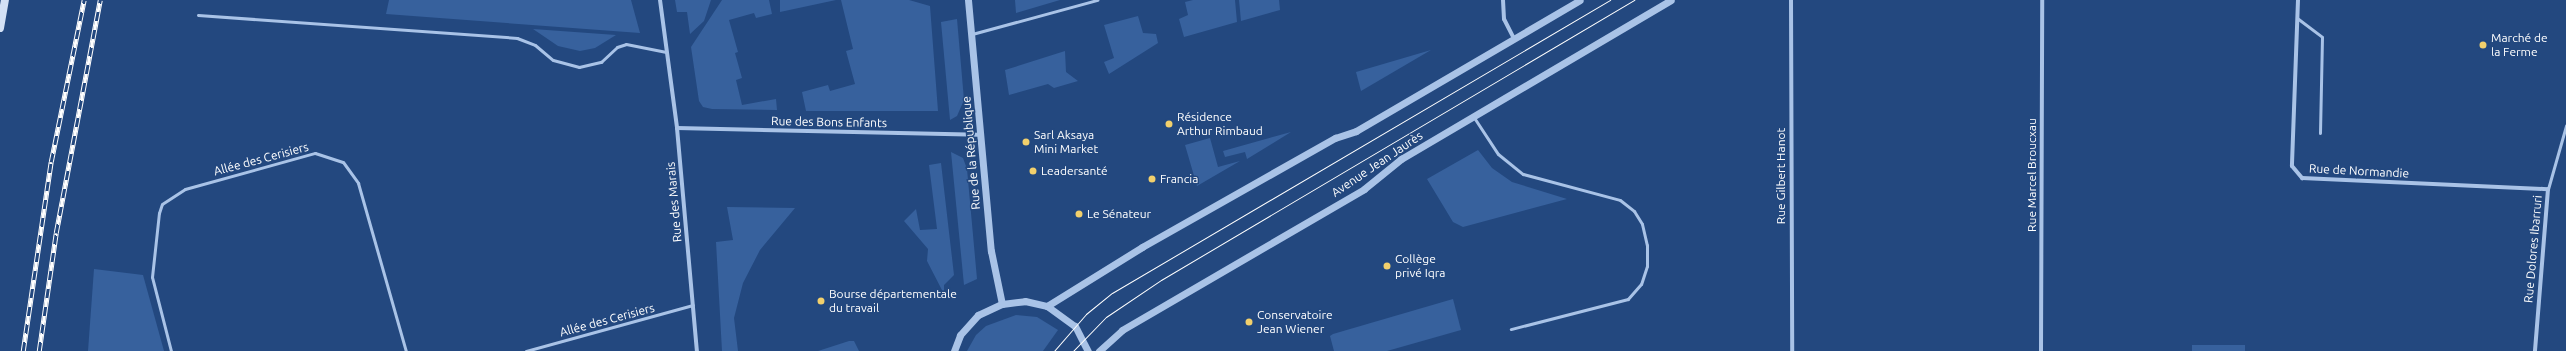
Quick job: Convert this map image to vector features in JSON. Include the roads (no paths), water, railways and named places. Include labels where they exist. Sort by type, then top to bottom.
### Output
[{"type":"main road","points":[[0,28],[5,0]]},
{"type":"street","points":[[660,0],[666,52]]},
{"type":"street","name":"Rue de la République","points":[[968,0],[972,34],[979,135],[991,251],[1002,304]]},
{"type":"street","points":[[1503,0],[1504,19],[1514,39]]},
{"type":"street","points":[[1047,306],[1142,247],[1335,138],[1356,130],[1580,0]]},
{"type":"street","name":"Avenue Jean Jaurès","points":[[1099,351],[1122,330],[1364,189],[1400,159],[1671,0]]},
{"type":"street","name":"Rue Gilbert Hanot","points":[[1791,0],[1792,351]]},
{"type":"street","name":"Rue Marcel Broucxau","points":[[2041,351],[2042,0]]},
{"type":"street","name":"Rue de Normandie","points":[[2298,0],[2292,166],[2302,178],[2548,189]]},
{"type":"street","name":"Rue des Marais","points":[[666,52],[677,128],[697,351]]},
{"type":"street","name":"Rue des Bons Enfants","points":[[677,128],[979,135]]},
{"type":"street","name":"Rue Dolores Ibarruri","points":[[2535,351],[2548,189]]},
{"type":"street","points":[[954,351],[960,335],[978,315],[1002,304],[1025,301],[1047,306],[1075,326],[1088,351]]},
{"type":"lane","points":[[972,34],[1097,0]]},
{"type":"lane","points":[[198,15],[517,38],[535,45],[553,60],[579,67],[601,62],[617,47],[626,44],[666,52]]},
{"type":"lane","points":[[2297,18],[2322,37],[2320,133]]},
{"type":"lane","points":[[1473,116],[1498,154],[1523,174],[1620,200],[1634,212],[1642,224],[1647,245],[1647,266],[1641,284],[1628,299],[1511,329]]},
{"type":"lane","name":"Rue Dolores Ibarruri","points":[[2548,189],[2566,126]]},
{"type":"lane","name":"Allée des Cerisiers","points":[[171,351],[152,277],[162,204],[184,189],[314,153],[343,162],[358,183],[406,351]]},
{"type":"lane","name":"Allée des Cerisiers","points":[[526,351],[693,306]]},
{"type":"tram line","points":[[1054,351],[1086,314],[1112,293],[1610,0]]},
{"type":"tram line","points":[[1073,351],[1106,317],[1161,280],[1634,0]]},
{"type":"railway","points":[[23,351],[51,162],[84,0]]},
{"type":"railway","points":[[39,351],[56,233],[100,0]]},
{"type":"place","name":"Marché de la Ferme","points":[[2483,45]]},
{"type":"place","name":"Résidence Arthur Rimbaud","points":[[1169,124]]},
{"type":"place","name":"Sarl Aksaya Mini Market","points":[[1026,142]]},
{"type":"place","name":"Leadersanté","points":[[1033,171]]},
{"type":"place","name":"Francia","points":[[1152,179]]},
{"type":"place","name":"Le Sénateur","points":[[1079,214]]},
{"type":"place","name":"Collège privé Iqra","points":[[1387,266]]},
{"type":"place","name":"Bourse départementale du travail","points":[[821,301]]},
{"type":"place","name":"Conservatoire Jean Wiener","points":[[1249,322]]}]
